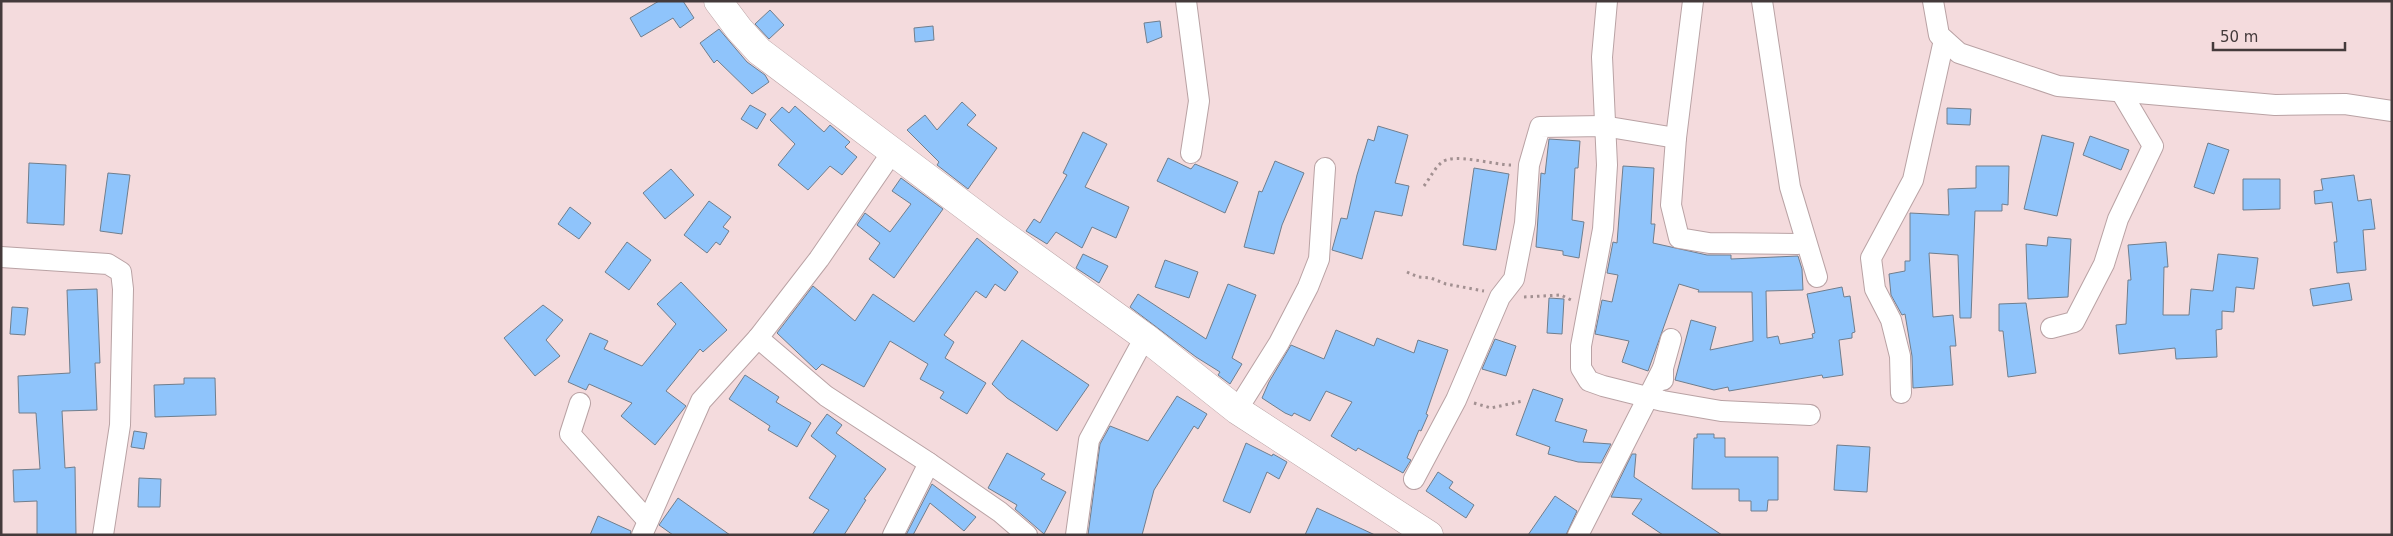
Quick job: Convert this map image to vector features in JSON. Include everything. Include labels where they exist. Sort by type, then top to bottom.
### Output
[{"type":"street","points":[[718,1],[739,29],[759,51],[892,152],[1145,337],[1237,410],[1429,535]]},
{"type":"street","points":[[1186,1],[1199,101],[1191,153]]},
{"type":"street","points":[[1607,1],[1602,58],[1603,126],[1606,165],[1603,229],[1581,346],[1581,368],[1589,381],[1664,401],[1721,411],[1810,415]]},
{"type":"street","points":[[1693,1],[1676,138],[1671,205],[1679,238],[1709,243],[1798,244]]},
{"type":"street","points":[[1762,1],[1790,187],[1817,277]]},
{"type":"street","points":[[1933,1],[1937,28],[1944,40],[1959,53],[2058,86],[2274,106],[2345,104],[2392,111]]},
{"type":"street","points":[[1901,393],[1900,356],[1891,320],[1876,289],[1871,258],[1913,180],[1944,40]]},
{"type":"street","points":[[2051,328],[2074,322],[2104,264],[2118,219],[2153,146],[2121,92]]},
{"type":"street","points":[[1414,479],[1456,400],[1500,297],[1514,278],[1525,224],[1529,165],[1540,127],[1603,126],[1676,138]]},
{"type":"street","points":[[580,403],[570,434],[645,528],[701,401],[758,338],[819,259],[892,152]]},
{"type":"street","points":[[1237,410],[1279,342],[1308,288],[1319,259],[1324,168]]},
{"type":"street","points":[[1,257],[108,264],[121,272],[124,289],[120,426],[103,535]]},
{"type":"street","points":[[1076,535],[1089,440],[1145,337]]},
{"type":"street","points":[[758,338],[826,396],[1000,512],[1027,535]]},
{"type":"street","points":[[1578,535],[1663,368],[1671,339]]},
{"type":"street","points":[[1663,368],[1664,401]]},
{"type":"street","points":[[894,535],[929,463]]},
{"type":"path","points":[[1424,186],[1442,161],[1458,157],[1487,163],[1529,165]]},
{"type":"path","points":[[1456,400],[1492,408],[1523,401]]},
{"type":"building","points":[[659,1],[683,1],[694,18],[680,28],[673,18],[641,37],[630,18]]},
{"type":"building","points":[[770,10],[784,25],[769,39],[755,24]]},
{"type":"building","points":[[1160,21],[1162,37],[1147,43],[1144,23]]},
{"type":"building","points":[[933,26],[934,40],[915,42],[914,28]]},
{"type":"building","points":[[719,29],[747,62],[765,75],[769,82],[752,94],[717,60],[714,63],[700,43]]},
{"type":"building","points":[[962,102],[976,115],[967,125],[997,148],[968,189],[937,165],[939,162],[907,130],[925,115],[937,130]]},
{"type":"building","points":[[750,105],[766,114],[757,129],[741,119]]},
{"type":"building","points":[[795,106],[824,132],[830,125],[850,142],[845,147],[857,157],[842,175],[830,166],[808,190],[778,165],[795,144],[770,120],[782,107],[789,113]]},
{"type":"building","points":[[1947,108],[1971,109],[1970,125],[1947,124]]},
{"type":"building","points":[[1378,126],[1408,135],[1395,183],[1409,186],[1402,216],[1375,211],[1362,259],[1332,250],[1341,218],[1347,219],[1368,139],[1374,141]]},
{"type":"building","points":[[1083,132],[1107,144],[1085,187],[1129,207],[1116,238],[1092,227],[1082,248],[1056,232],[1047,244],[1026,231],[1034,219],[1040,223],[1067,175],[1063,173]]},
{"type":"building","points":[[2042,135],[2074,143],[2057,216],[2024,209]]},
{"type":"building","points":[[2090,136],[2129,150],[2121,170],[2083,155]]},
{"type":"building","points":[[1549,139],[1580,141],[1578,168],[1575,168],[1572,220],[1584,222],[1579,258],[1563,255],[1563,251],[1536,247],[1541,173],[1545,174]]},
{"type":"building","points":[[2208,143],[2229,150],[2214,194],[2194,187]]},
{"type":"building","points":[[1168,158],[1191,169],[1195,164],[1238,182],[1225,213],[1157,181]]},
{"type":"building","points":[[1275,161],[1304,173],[1282,225],[1274,254],[1244,247],[1259,191],[1262,192]]},
{"type":"building","points":[[29,163],[66,165],[64,225],[27,223]]},
{"type":"building","points":[[1623,166],[1654,168],[1651,224],[1655,224],[1653,243],[1707,255],[1731,255],[1731,259],[1798,256],[1802,269],[1803,290],[1766,291],[1767,338],[1778,336],[1780,344],[1813,338],[1812,334],[1815,333],[1807,294],[1842,287],[1844,297],[1850,296],[1855,332],[1852,333],[1852,338],[1839,340],[1843,375],[1823,378],[1822,375],[1729,391],[1728,387],[1714,390],[1675,380],[1691,320],[1716,327],[1710,350],[1753,341],[1752,292],[1698,292],[1699,290],[1679,284],[1648,371],[1622,362],[1629,341],[1595,334],[1602,300],[1612,302],[1618,275],[1607,273],[1613,242],[1617,243]]},
{"type":"building","points":[[1976,166],[2009,166],[2008,205],[2002,204],[2002,211],[1975,211],[1971,318],[1960,318],[1958,255],[1929,253],[1933,317],[1953,315],[1956,346],[1950,346],[1953,385],[1913,388],[1912,356],[1905,314],[1902,315],[1891,295],[1889,274],[1905,271],[1905,261],[1910,261],[1910,213],[1949,215],[1948,189],[1976,188]]},
{"type":"building","points":[[1474,168],[1509,174],[1496,250],[1463,245]]},
{"type":"building","points":[[671,169],[694,195],[665,219],[643,193]]},
{"type":"building","points":[[108,173],[130,175],[122,234],[100,231]]},
{"type":"building","points":[[2354,175],[2358,201],[2371,199],[2375,229],[2363,230],[2366,270],[2337,273],[2334,242],[2337,242],[2332,202],[2315,204],[2314,191],[2323,190],[2321,179]]},
{"type":"building","points":[[901,178],[943,209],[894,278],[869,259],[880,243],[857,225],[865,213],[890,232],[911,204],[892,191]]},
{"type":"building","points":[[2243,179],[2280,179],[2280,209],[2243,210]]},
{"type":"building","points":[[709,201],[731,217],[723,227],[729,231],[720,245],[716,242],[707,253],[684,235]]},
{"type":"building","points":[[570,207],[591,223],[579,239],[558,224]]},
{"type":"building","points":[[2048,237],[2071,239],[2068,297],[2028,299],[2026,244],[2047,246]]},
{"type":"building","points":[[977,238],[1018,272],[1005,291],[995,284],[986,298],[976,291],[944,335],[954,342],[945,358],[986,383],[967,414],[940,398],[944,392],[920,379],[928,364],[890,341],[864,387],[822,364],[816,370],[777,333],[813,286],[855,321],[873,294],[914,322]]},
{"type":"building","points":[[627,242],[651,260],[629,290],[605,272]]},
{"type":"building","points":[[2166,242],[2168,267],[2164,267],[2163,315],[2189,315],[2191,289],[2213,291],[2218,254],[2258,258],[2254,289],[2236,287],[2234,312],[2222,311],[2222,329],[2216,330],[2217,357],[2176,359],[2175,348],[2119,354],[2116,325],[2126,324],[2128,280],[2131,280],[2128,245]]},
{"type":"building","points":[[1083,254],[1108,266],[1099,283],[1076,268]]},
{"type":"building","points":[[1165,260],[1198,272],[1189,298],[1155,287]]},
{"type":"building","points":[[681,282],[727,330],[703,352],[700,349],[666,391],[686,406],[655,445],[621,416],[632,403],[589,384],[586,390],[568,382],[590,333],[608,341],[604,349],[642,366],[676,324],[657,304]]},
{"type":"building","points":[[2349,283],[2352,300],[2313,306],[2310,289]]},
{"type":"building","points":[[1228,284],[1256,295],[1232,358],[1242,364],[1230,384],[1218,375],[1220,372],[1196,357],[1130,307],[1138,294],[1206,339]]},
{"type":"building","points":[[97,289],[100,363],[95,363],[97,410],[62,411],[65,468],[75,467],[76,535],[37,535],[37,501],[14,502],[13,470],[40,469],[36,413],[19,413],[18,376],[70,373],[67,290]]},
{"type":"building","points":[[1549,298],[1564,299],[1562,334],[1547,333]]},
{"type":"building","points":[[2026,303],[2036,373],[2008,377],[2003,331],[1999,331],[1999,304]]},
{"type":"building","points":[[543,305],[563,320],[546,340],[560,356],[535,376],[504,338]]},
{"type":"building","points":[[12,307],[28,308],[25,335],[10,334]]},
{"type":"building","points":[[1336,330],[1374,346],[1377,338],[1414,353],[1418,340],[1448,350],[1426,414],[1428,415],[1421,431],[1419,430],[1407,458],[1411,460],[1403,473],[1358,448],[1356,451],[1331,436],[1352,402],[1326,391],[1310,421],[1294,413],[1292,416],[1285,413],[1262,398],[1269,382],[1291,345],[1324,359]]},
{"type":"building","points":[[1495,339],[1516,346],[1506,376],[1482,369]]},
{"type":"building","points":[[1022,340],[1089,385],[1057,431],[1007,398],[992,384]]},
{"type":"building","points":[[745,375],[779,397],[776,402],[811,423],[797,447],[768,430],[770,426],[729,399]]},
{"type":"building","points":[[184,378],[215,378],[216,415],[155,417],[154,385],[184,384]]},
{"type":"building","points":[[1533,389],[1563,399],[1555,421],[1587,430],[1583,442],[1611,444],[1601,463],[1578,462],[1548,454],[1550,447],[1516,435]]},
{"type":"building","points":[[1177,396],[1207,414],[1198,429],[1194,426],[1154,490],[1142,535],[1088,535],[1100,444],[1110,426],[1148,441]]},
{"type":"building","points":[[827,414],[842,425],[836,433],[886,469],[864,499],[866,500],[844,535],[812,535],[829,510],[809,498],[836,456],[811,436]]},
{"type":"building","points":[[134,431],[147,433],[144,449],[131,447]]},
{"type":"building","points":[[1697,434],[1714,434],[1714,438],[1725,438],[1725,457],[1778,457],[1778,500],[1768,500],[1767,511],[1751,511],[1751,501],[1739,501],[1739,489],[1692,489],[1694,438],[1697,438]]},
{"type":"building","points":[[1246,443],[1287,462],[1279,479],[1267,472],[1250,513],[1223,501]]},
{"type":"building","points":[[1837,445],[1870,447],[1867,492],[1834,490]]},
{"type":"building","points":[[1007,453],[1045,474],[1041,479],[1066,492],[1044,534],[1015,509],[1017,505],[988,488]]},
{"type":"building","points":[[1632,454],[1636,454],[1634,477],[1722,535],[1663,535],[1632,514],[1642,499],[1611,497]]},
{"type":"building","points":[[1438,472],[1453,482],[1449,488],[1474,505],[1466,518],[1426,491]]},
{"type":"building","points":[[139,478],[161,479],[160,507],[138,507]]},
{"type":"building","points":[[932,484],[976,517],[964,531],[930,503],[913,535],[906,535]]},
{"type":"building","points":[[1555,496],[1577,511],[1566,535],[1528,535]]},
{"type":"building","points":[[678,498],[730,535],[673,535],[659,525]]},
{"type":"building","points":[[1317,508],[1375,535],[1305,535]]},
{"type":"building","points":[[598,516],[631,531],[630,535],[590,535]]}]
